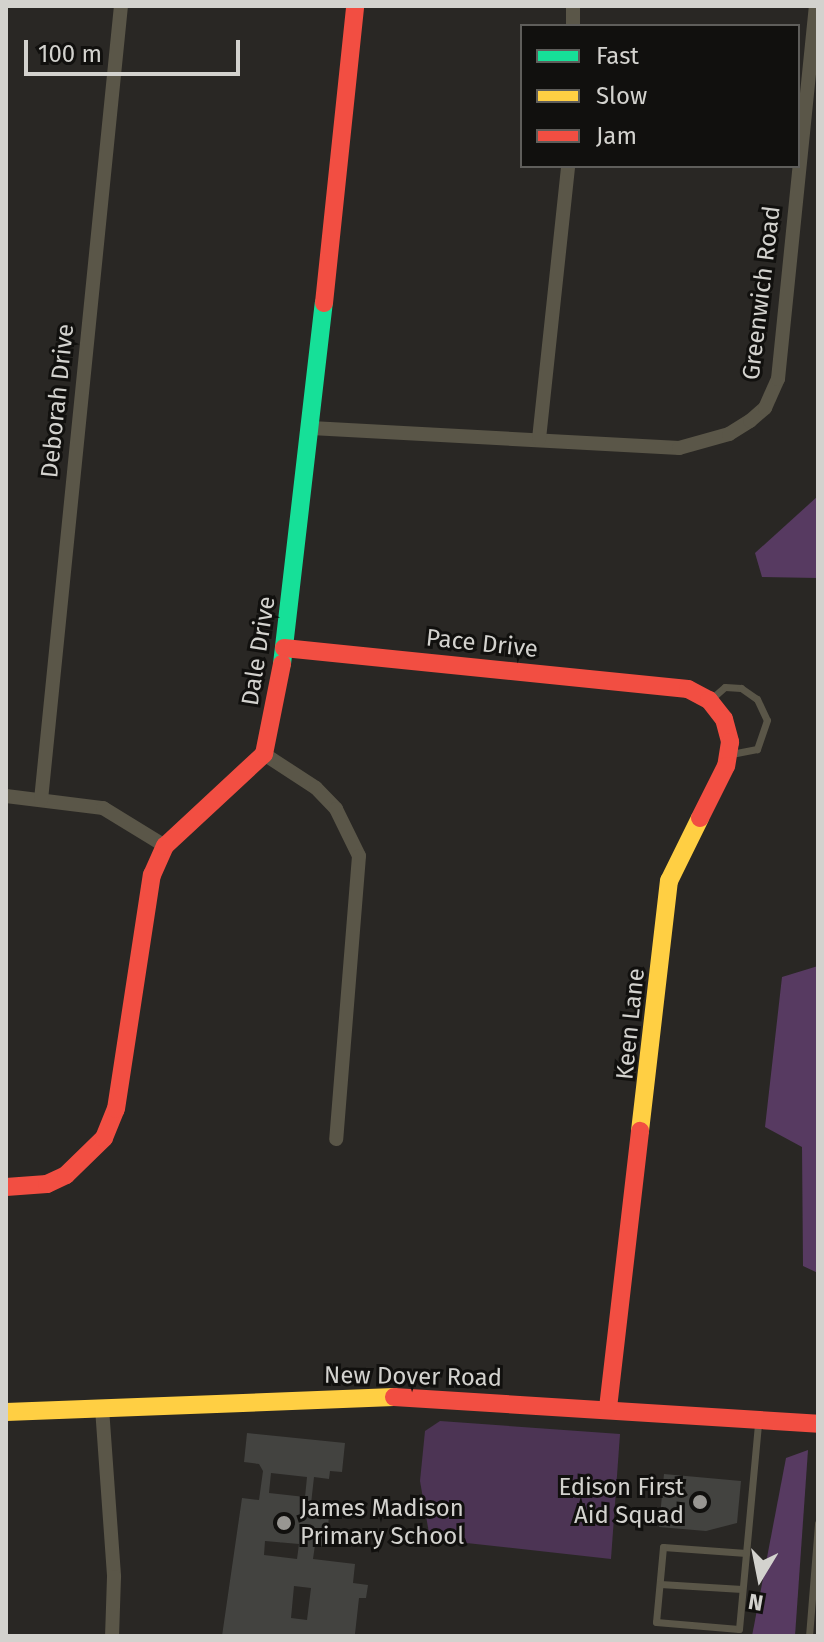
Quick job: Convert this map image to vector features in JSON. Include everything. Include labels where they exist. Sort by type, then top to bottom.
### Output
[{"type":"street","name":"Deborah Drive","points":[[41,800],[121,6]]},
{"type":"street","name":"Dale Drive","points":[[264,754],[284,648],[311,428],[355,6]]},
{"type":"street","name":"Greenwich Road","points":[[800,163],[816,6]]},
{"type":"street","points":[[539,439],[568,168]]},
{"type":"street","name":"Greenwich Road","points":[[311,428],[679,448],[729,434],[765,408],[778,379],[799,168]]},
{"type":"street","name":"Pace Drive","points":[[284,648],[675,688],[709,700]]},
{"type":"street","points":[[709,700],[728,730],[729,754]]},
{"type":"street","points":[[6,1187],[47,1184],[66,1175],[104,1138],[116,1109],[152,875],[165,846],[264,754],[316,788],[336,809],[359,856],[336,1139]]},
{"type":"street","name":"Keen Lane","points":[[608,1408],[669,881],[709,810],[729,754]]},
{"type":"street","points":[[6,796],[114,811],[165,846]]},
{"type":"street","name":"New Dover Road","points":[[6,1412],[380,1396],[608,1408],[818,1424]]},
{"type":"street","points":[[102,1408],[114,1577],[112,1636]]},
{"type":"lane","points":[[709,700],[725,687],[741,688],[757,699],[767,720],[757,749],[729,754]]},
{"type":"lane","points":[[746,1553],[663,1547],[656,1622],[739,1629],[742,1589],[746,1553],[758,1418]]},
{"type":"lane","points":[[809,1636],[818,1523]]},
{"type":"lane","points":[[660,1584],[742,1589]]},
{"type":"shaded area","points":[[818,496],[818,578],[762,577],[755,553]]},
{"type":"shaded area","points":[[818,966],[818,1273],[803,1266],[802,1147],[765,1127],[782,977]]},
{"type":"shaded area","points":[[440,1421],[620,1434],[611,1559],[430,1539],[420,1481],[425,1431]]},
{"type":"shaded area","points":[[808,1450],[795,1636],[752,1636],[786,1458]]},
{"type":"building","name":"James Madison Primary School","points":[[247,1433],[345,1443],[342,1472],[330,1471],[329,1479],[314,1477],[311,1504],[330,1506],[326,1546],[315,1545],[313,1559],[355,1564],[353,1583],[368,1585],[366,1598],[359,1598],[355,1634],[222,1636],[242,1498],[259,1500],[263,1471],[259,1464],[244,1462]],"holes":[[[271,1473],[307,1477],[305,1497],[269,1493]],[[265,1541],[299,1544],[297,1559],[264,1555]],[[294,1586],[311,1588],[307,1620],[291,1618]]]},
{"type":"building","name":"Edison First Aid Squad","points":[[664,1474],[741,1481],[737,1523],[706,1531],[659,1527]]},
{"type":"traffic: fast","points":[[282,664],[324,303]]},
{"type":"traffic: slow","points":[[640,1131],[669,881],[700,818]]},
{"type":"traffic: slow","points":[[6,1412],[394,1397]]},
{"type":"traffic: jam","points":[[324,303],[355,6]]},
{"type":"traffic: jam","points":[[284,648],[688,689],[709,700],[724,719],[730,742],[726,766],[700,818]]},
{"type":"traffic: jam","points":[[6,1187],[47,1184],[66,1175],[104,1138],[116,1109],[152,875],[165,846],[264,754],[282,664]]},
{"type":"traffic: jam","points":[[608,1408],[640,1131]]},
{"type":"traffic: jam","points":[[394,1397],[818,1424]]},
{"type":"place","name":"Edison First Aid Squad","points":[[700,1502]]},
{"type":"place","name":"James Madison Primary School","points":[[284,1523]]}]
